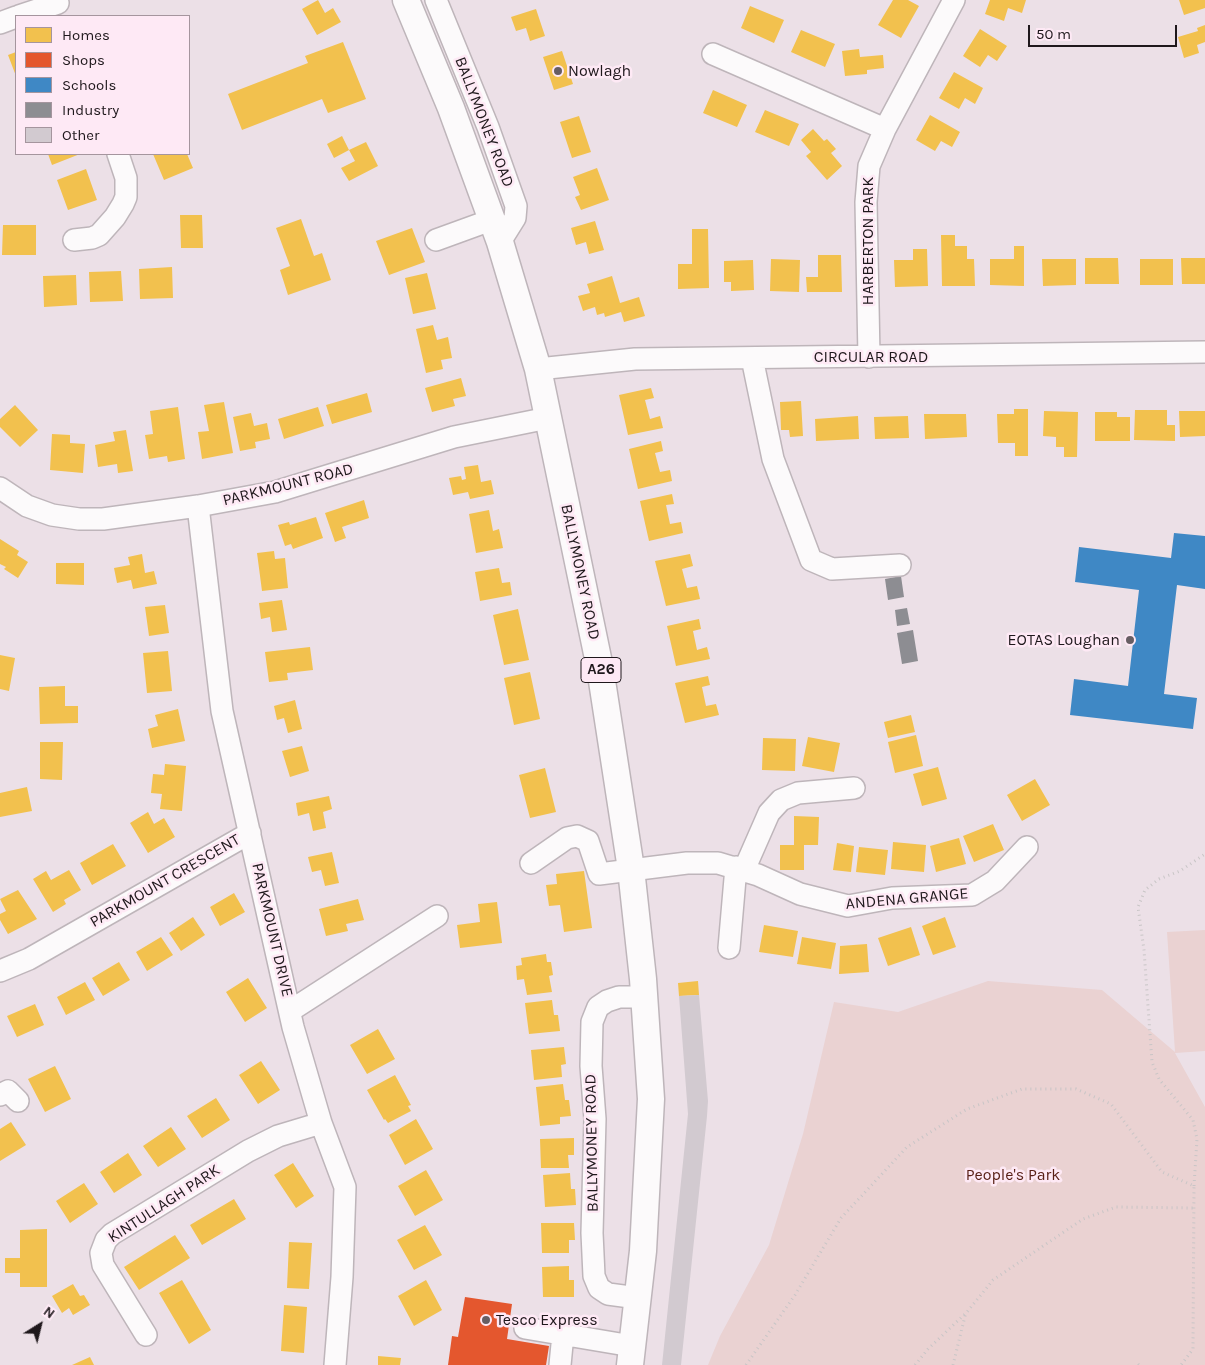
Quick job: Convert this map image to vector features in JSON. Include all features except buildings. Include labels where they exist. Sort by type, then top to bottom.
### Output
[{"type":"main road","name":"BALLYMONEY ROAD","points":[[406,0],[451,108],[495,231],[538,369],[600,668],[631,869],[644,997],[651,1099],[643,1251],[631,1355]]},
{"type":"street","name":"BALLYMONEY ROAD","points":[[436,0],[488,127],[516,206],[515,218],[495,231]]},
{"type":"street","name":"HARBERTON PARK","points":[[868,357],[867,181],[871,161],[885,129],[954,0]]},
{"type":"street","points":[[26,15],[60,7]]},
{"type":"street","points":[[0,23],[15,18]]},
{"type":"street","points":[[713,54],[885,129]]},
{"type":"street","points":[[74,240],[92,238],[99,235],[115,218],[123,204],[126,197],[126,178],[118,155]]},
{"type":"street","points":[[436,240],[495,231]]},
{"type":"street","name":"CIRCULAR ROAD","points":[[538,369],[635,359],[1205,352]]},
{"type":"street","points":[[752,358],[773,459],[811,560],[832,569],[900,565]]},
{"type":"street","name":"PARKMOUNT ROAD","points":[[0,488],[27,506],[52,515],[78,519],[103,519],[198,506],[275,492],[454,437],[548,418]]},
{"type":"street","name":"PARKMOUNT CRESCENT","points":[[0,971],[29,959],[250,833],[222,711],[198,506]]},
{"type":"street","points":[[729,948],[740,869],[769,813],[781,800],[798,793],[854,788]]},
{"type":"street","name":"PARKMOUNT DRIVE","points":[[250,833],[292,1019]]},
{"type":"street","name":"ANDENA GRANGE","points":[[531,864],[567,838],[577,836],[588,842],[600,874],[631,869],[702,863],[740,869],[800,894],[848,906],[892,898],[972,895],[995,881],[1027,847]]},
{"type":"street","points":[[335,1365],[346,1196],[342,1176],[321,1123],[292,1019],[437,916]]},
{"type":"street","name":"BALLYMONEY ROAD","points":[[638,1298],[612,1295],[604,1291],[596,1284],[592,1267],[595,1118],[591,1066],[592,1022],[598,1007],[607,1000],[619,997],[644,997]]},
{"type":"street","name":"KINTULLAGH PARK","points":[[146,1335],[102,1261],[101,1253],[106,1240],[112,1234],[248,1151],[278,1136],[321,1123]]},
{"type":"street","points":[[525,1328],[564,1334],[631,1355]]},
{"type":"street","points":[[560,1365],[564,1334]]},
{"type":"path","points":[[1181,1365],[1192,1349],[1194,1186],[1197,1139],[1193,1120],[1159,1079],[1152,1062],[1144,950],[1138,907],[1145,890],[1159,879],[1180,871],[1205,854]]},
{"type":"path","points":[[746,1365],[795,1295],[841,1218],[907,1147],[967,1109],[1022,1089],[1076,1089],[1111,1104],[1162,1172],[1194,1186]]},
{"type":"path","points":[[916,1365],[928,1349],[967,1312],[993,1280],[1083,1219],[1116,1207],[1194,1208]]},
{"type":"path","points":[[953,1365],[967,1312]]},
{"type":"green space","name":"People's Park","points":[[1205,930],[1205,1051],[1175,1053],[1205,1107],[1205,1365],[708,1365],[720,1336],[769,1245],[803,1134],[834,1002],[898,1012],[988,981],[1102,990],[1175,1052],[1167,932]]},
{"type":"place","name":"Nowlagh","points":[[558,71]]},
{"type":"place","name":"EOTAS Loughan","points":[[1130,640]]},
{"type":"place","name":"Tesco Express","points":[[486,1320]]}]
